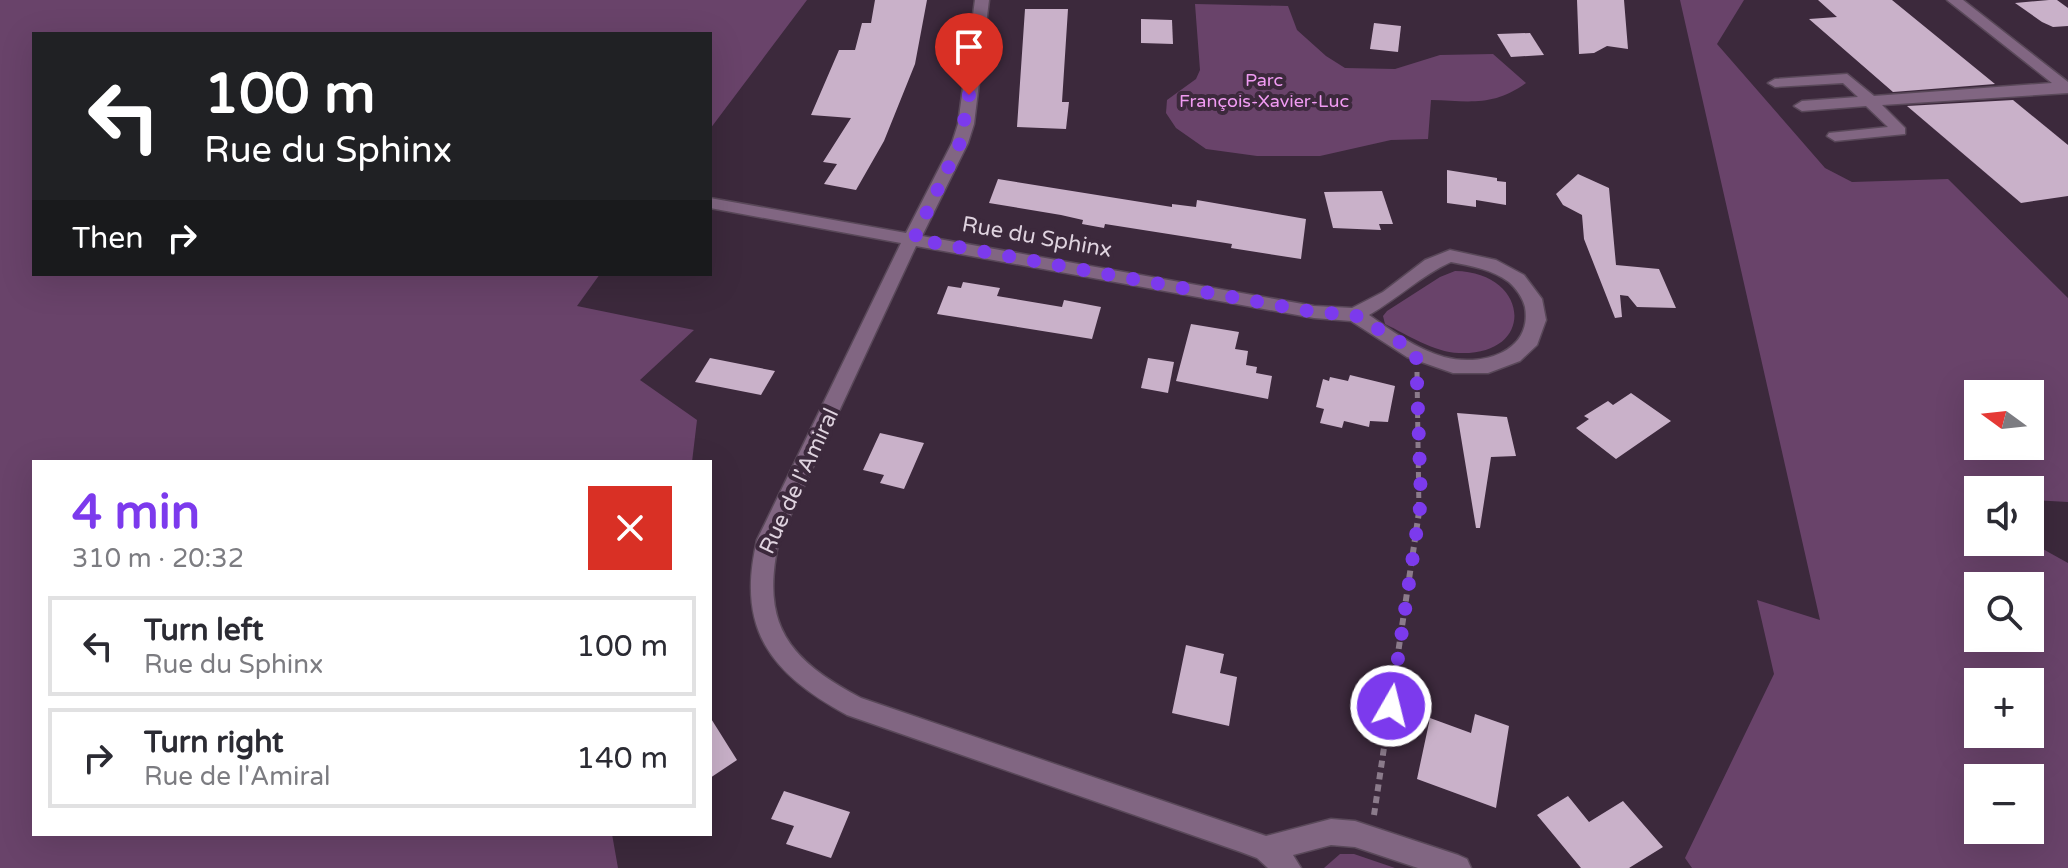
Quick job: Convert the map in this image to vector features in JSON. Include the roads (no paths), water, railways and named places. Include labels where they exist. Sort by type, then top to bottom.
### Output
[{"type":"street","name":"Rue de l'Amiral","points":[[982,0],[966,124],[960,143],[914,239],[892,277],[768,540],[760,567],[759,596],[766,625],[781,653],[802,677],[855,707],[1266,849],[1288,868]]},
{"type":"street","points":[[1954,0],[2066,88]]},
{"type":"street","points":[[1775,83],[1847,78],[1900,131],[1835,136]]},
{"type":"street","points":[[1802,106],[2066,88]]},
{"type":"street","name":"Rue du Sphinx","points":[[712,203],[1299,309],[1355,315],[1416,352],[1451,366],[1501,363],[1525,349],[1536,326],[1537,305],[1531,292],[1511,272],[1490,262],[1450,256],[1431,264],[1389,296],[1355,315]]},
{"type":"street","points":[[1266,849],[1331,832],[1370,839],[1458,868]]},
{"type":"park label","name":"Parc François-Xavier-Luc","points":[[1264,90]]}]
